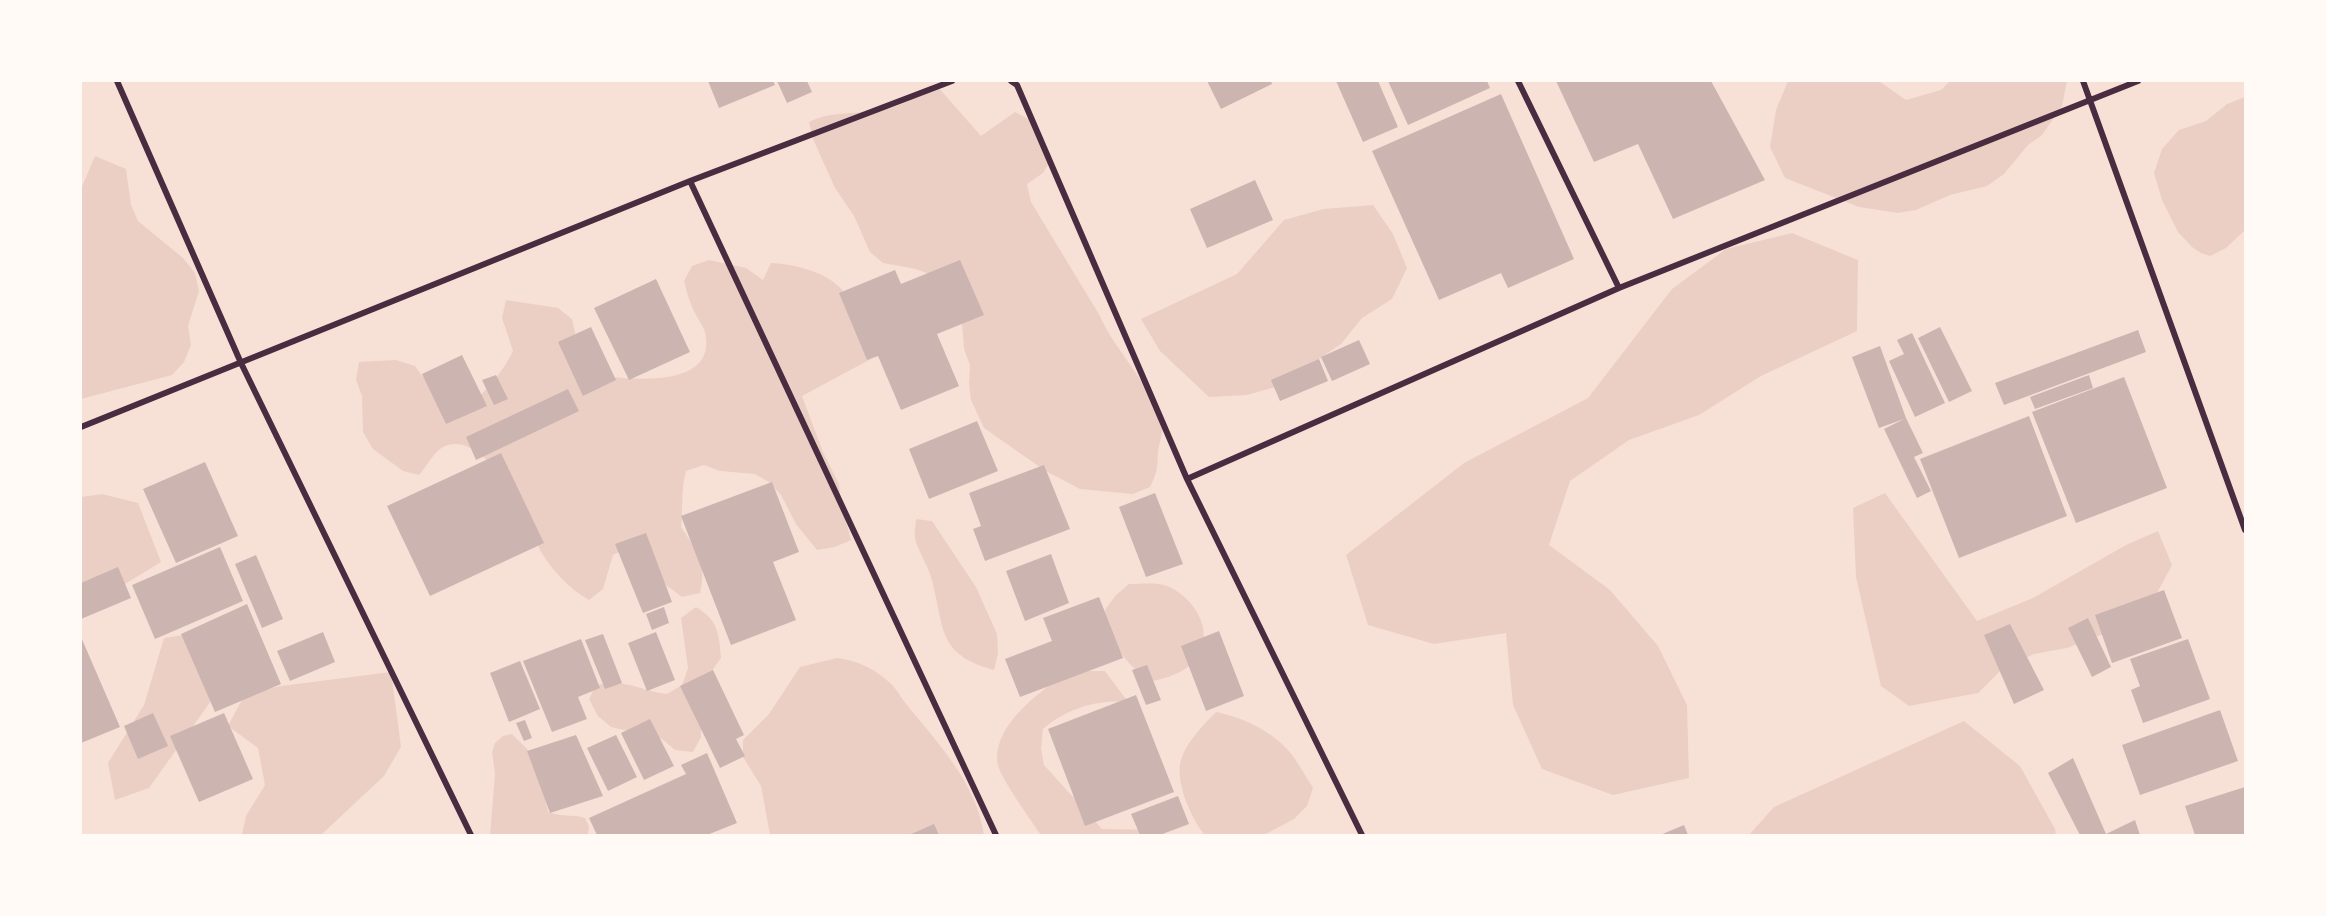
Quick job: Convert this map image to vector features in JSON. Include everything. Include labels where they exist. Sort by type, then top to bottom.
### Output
[{"type":"street","points":[[117,81],[241,363],[471,835]]},
{"type":"street","points":[[81,427],[690,181],[952,81]]},
{"type":"street","points":[[1011,81],[1017,84],[1187,479],[1362,835]]},
{"type":"street","points":[[1518,81],[1619,288]]},
{"type":"street","points":[[2083,81],[2245,530]]},
{"type":"street","points":[[1187,479],[1619,288],[2138,81]]},
{"type":"street","points":[[690,181],[996,835]]},
{"type":"shaded area","points":[[1788,81],[1879,81],[1906,100],[1941,90],[1950,81],[2067,81],[2062,106],[2042,135],[2028,145],[2004,174],[1987,186],[1950,195],[1916,210],[1898,213],[1859,207],[1785,178],[1770,147],[1776,110]]},
{"type":"shaded area","points":[[937,86],[981,136],[1015,112],[1034,122],[1052,158],[1043,173],[1027,184],[1031,202],[1159,414],[1162,432],[1157,470],[1150,487],[1133,494],[1080,489],[1044,470],[984,428],[971,400],[970,365],[964,349],[960,296],[950,282],[916,269],[883,263],[870,252],[854,216],[835,188],[813,139],[809,122],[827,116],[890,108]]},
{"type":"shaded area","points":[[2245,97],[2245,230],[2226,248],[2210,256],[2192,247],[2178,232],[2162,200],[2154,173],[2162,149],[2179,130],[2206,121],[2227,104]]},
{"type":"shaded area","points":[[95,156],[126,169],[131,205],[138,221],[183,258],[195,273],[199,291],[188,326],[191,345],[184,362],[172,375],[81,399],[81,189]]},
{"type":"shaded area","points":[[1373,205],[1393,234],[1407,268],[1392,299],[1362,318],[1341,344],[1279,386],[1247,395],[1209,397],[1160,351],[1141,319],[1237,274],[1284,220],[1324,209]]},
{"type":"shaded area","points":[[1792,233],[1858,260],[1857,331],[1761,376],[1699,415],[1629,440],[1570,481],[1549,545],[1610,590],[1658,646],[1687,705],[1689,778],[1613,795],[1542,769],[1513,705],[1506,633],[1434,644],[1368,625],[1346,555],[1464,463],[1588,398],[1672,289],[1726,249]]},
{"type":"shaded area","points":[[709,260],[746,268],[763,280],[771,263],[810,270],[837,284],[851,303],[872,350],[871,359],[802,396],[823,452],[839,484],[841,504],[851,540],[835,547],[817,550],[796,524],[781,495],[769,482],[755,474],[720,471],[704,465],[686,471],[681,527],[700,558],[702,582],[700,593],[682,597],[666,585],[629,547],[613,555],[603,589],[589,600],[568,585],[551,566],[541,552],[531,521],[523,507],[505,480],[481,455],[469,447],[456,444],[443,447],[419,475],[403,471],[373,449],[363,432],[362,396],[356,380],[359,362],[396,360],[415,366],[436,395],[469,406],[494,381],[513,351],[502,318],[506,300],[558,308],[572,319],[576,337],[611,377],[658,378],[675,376],[689,370],[700,362],[706,349],[705,332],[692,307],[684,281],[692,266]]},
{"type":"shaded area","points":[[1885,493],[1977,621],[2033,598],[2126,545],[2158,531],[2172,565],[2156,595],[2135,622],[2067,648],[2034,654],[2002,669],[1978,693],[1909,706],[1881,686],[1856,577],[1853,508]]},
{"type":"shaded area","points":[[102,494],[138,503],[161,562],[81,611],[81,497]]},
{"type":"shaded area","points":[[916,519],[932,521],[976,587],[997,634],[998,653],[994,670],[961,656],[946,636],[931,577],[915,538]]},
{"type":"shaded area","points":[[1129,584],[1167,586],[1185,597],[1192,605],[1202,623],[1204,633],[1200,654],[1191,665],[1165,678],[1152,681],[1126,660],[1114,642],[1105,610],[1116,595]]},
{"type":"shaded area","points":[[696,607],[709,617],[716,628],[721,658],[702,685],[701,737],[693,752],[675,750],[662,739],[645,731],[628,731],[611,727],[598,716],[589,699],[596,685],[625,684],[667,694],[682,685],[688,668],[681,618]]},
{"type":"shaded area","points":[[198,633],[223,684],[149,788],[115,800],[108,763],[144,705],[164,638]]},
{"type":"shaded area","points":[[837,658],[859,663],[872,669],[895,688],[965,781],[980,816],[984,835],[770,835],[761,786],[743,757],[743,740],[769,714],[800,667]]},
{"type":"shaded area","points":[[1070,671],[1105,671],[1128,702],[1105,702],[1082,707],[1052,722],[1043,729],[1041,748],[1044,765],[1102,829],[1158,830],[1163,835],[1041,835],[1004,779],[998,765],[998,750],[1002,736],[1021,710]]},
{"type":"shaded area","points":[[391,672],[401,747],[384,776],[321,835],[242,835],[246,816],[265,785],[258,748],[228,726],[245,694],[281,686]]},
{"type":"shaded area","points":[[1216,712],[1258,727],[1278,740],[1293,756],[1313,788],[1307,806],[1294,819],[1264,835],[1205,835],[1194,819],[1185,798],[1180,766],[1188,745]]},
{"type":"shaded area","points":[[1964,721],[2020,766],[2055,829],[2056,835],[1749,835],[1774,807]]},
{"type":"shaded area","points":[[512,734],[527,749],[539,773],[548,812],[585,818],[589,826],[588,834],[490,835],[495,774],[492,752],[495,743],[503,736]]},
{"type":"building","points":[[708,81],[773,81],[775,85],[719,108]]},
{"type":"building","points":[[777,81],[807,81],[812,92],[787,103]]},
{"type":"building","points":[[1207,81],[1271,81],[1272,84],[1221,109]]},
{"type":"building","points":[[1336,81],[1378,81],[1398,127],[1363,142]]},
{"type":"building","points":[[1388,81],[1487,81],[1490,88],[1408,125]]},
{"type":"building","points":[[1556,81],[1711,81],[1765,180],[1673,219],[1638,144],[1594,162]]},
{"type":"building","points":[[1501,94],[1574,259],[1508,288],[1501,273],[1439,300],[1372,151]]},
{"type":"building","points":[[1255,180],[1273,220],[1207,248],[1190,209]]},
{"type":"building","points":[[960,260],[984,315],[937,334],[959,386],[901,410],[878,356],[867,360],[839,293],[895,270],[901,284]]},
{"type":"building","points":[[656,279],[690,352],[629,380],[594,308]]},
{"type":"building","points":[[591,327],[616,380],[583,396],[558,342]]},
{"type":"building","points":[[1940,327],[1972,391],[1949,402],[1918,338]]},
{"type":"building","points":[[2138,330],[2146,352],[2004,405],[1995,383]]},
{"type":"building","points":[[1912,333],[1945,403],[1915,417],[1889,361],[1904,354],[1897,340]]},
{"type":"building","points":[[1359,340],[1370,364],[1332,381],[1321,357]]},
{"type":"building","points":[[1880,346],[1906,418],[1923,453],[1914,457],[1931,491],[1917,498],[1884,429],[1904,419],[1879,428],[1852,357]]},
{"type":"building","points":[[462,355],[487,406],[446,424],[422,374]]},
{"type":"building","points":[[1319,359],[1328,381],[1280,401],[1271,380]]},
{"type":"building","points":[[496,375],[508,399],[494,405],[482,380]]},
{"type":"building","points":[[2089,375],[2093,388],[2035,409],[2030,397]]},
{"type":"building","points":[[2124,377],[2167,488],[2076,523],[2032,412]]},
{"type":"building","points":[[568,389],[579,411],[476,460],[466,437]]},
{"type":"building","points":[[2029,416],[2067,516],[1959,558],[1920,459]]},
{"type":"building","points":[[977,421],[998,471],[929,499],[909,449]]},
{"type":"building","points":[[501,453],[544,543],[430,596],[387,506]]},
{"type":"building","points":[[205,462],[238,536],[176,563],[143,489]]},
{"type":"building","points":[[1044,465],[1070,529],[985,561],[973,529],[981,526],[969,493]]},
{"type":"building","points":[[772,482],[799,552],[773,562],[796,620],[731,645],[681,516]]},
{"type":"building","points":[[1155,493],[1183,564],[1146,577],[1119,507]]},
{"type":"building","points":[[646,533],[672,602],[643,613],[615,544]]},
{"type":"building","points":[[220,547],[243,601],[155,639],[132,585]]},
{"type":"building","points":[[1051,554],[1069,603],[1025,621],[1006,571]]},
{"type":"building","points":[[256,555],[283,619],[262,628],[235,564]]},
{"type":"building","points":[[118,567],[131,598],[81,619],[81,583]]},
{"type":"building","points":[[2164,590],[2182,638],[2112,663],[2095,615]]},
{"type":"building","points":[[1099,597],[1123,658],[1020,697],[1005,659],[1052,641],[1043,618]]},
{"type":"building","points":[[247,604],[281,684],[215,712],[181,634]]},
{"type":"building","points":[[664,607],[669,623],[652,630],[646,614]]},
{"type":"building","points":[[2088,618],[2111,667],[2092,677],[2068,628]]},
{"type":"building","points":[[2010,624],[2044,690],[2014,704],[1984,635]]},
{"type":"building","points":[[1219,631],[1244,696],[1206,711],[1181,646]]},
{"type":"building","points":[[323,632],[335,662],[290,681],[277,651]]},
{"type":"building","points":[[656,632],[675,680],[647,691],[628,643]]},
{"type":"building","points":[[603,634],[622,683],[605,689],[585,640]]},
{"type":"building","points":[[81,637],[120,727],[81,743]]},
{"type":"building","points":[[581,639],[600,688],[578,697],[587,719],[552,732],[523,661]]},
{"type":"building","points":[[2188,639],[2210,699],[2143,723],[2131,690],[2140,686],[2130,659]]},
{"type":"building","points":[[520,661],[540,709],[509,722],[490,673]]},
{"type":"building","points":[[1147,665],[1161,700],[1146,705],[1132,670]]},
{"type":"building","points":[[713,670],[744,735],[736,739],[745,756],[720,768],[680,686]]},
{"type":"building","points":[[1136,695],[1174,792],[1085,826],[1048,729]]},
{"type":"building","points":[[2220,710],[2238,761],[2140,795],[2122,745]]},
{"type":"building","points":[[153,713],[168,746],[138,759],[124,726]]},
{"type":"building","points":[[224,713],[253,779],[199,802],[170,736]]},
{"type":"building","points":[[650,719],[674,766],[644,780],[621,733]]},
{"type":"building","points":[[525,720],[532,738],[524,741],[516,723]]},
{"type":"building","points":[[576,735],[603,796],[550,813],[527,751]]},
{"type":"building","points":[[616,735],[637,777],[608,791],[587,748]]},
{"type":"building","points":[[707,753],[737,823],[707,835],[597,835],[589,818],[686,774],[681,765]]},
{"type":"building","points":[[2073,758],[2106,834],[2135,820],[2140,835],[2080,835],[2048,773]]},
{"type":"building","points":[[2245,787],[2245,835],[2195,835],[2185,806]]},
{"type":"building","points":[[1178,796],[1189,824],[1160,835],[1140,835],[1131,814]]},
{"type":"building","points":[[934,824],[939,835],[909,835]]},
{"type":"building","points":[[1684,825],[1688,835],[1660,835]]}]
